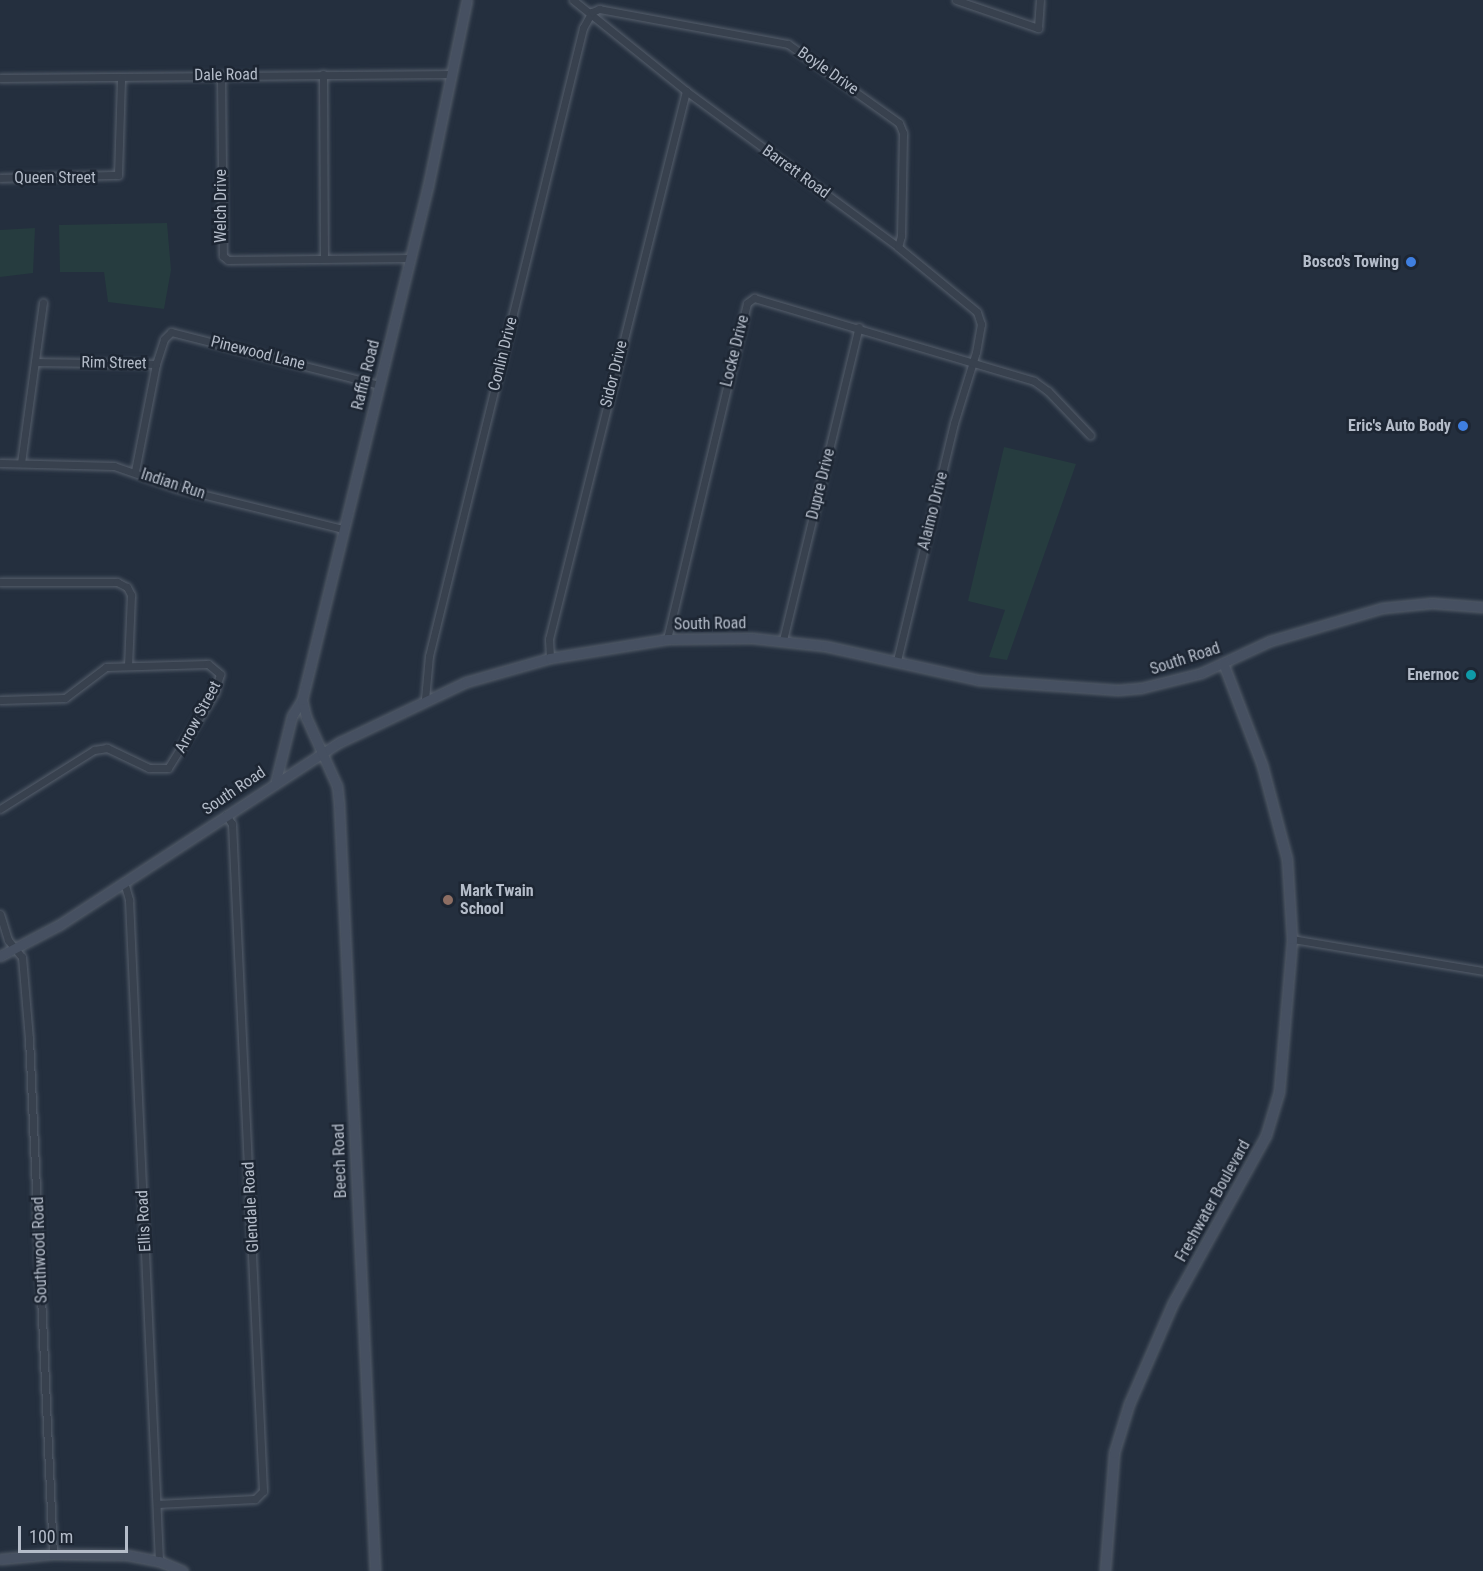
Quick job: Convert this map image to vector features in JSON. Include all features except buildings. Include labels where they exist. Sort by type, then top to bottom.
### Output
[{"type":"main road","name":"Raffia Road","points":[[276,780],[292,716],[302,700],[410,258],[467,0]]},
{"type":"main road","name":"South Road","points":[[0,956],[14,950],[124,882],[276,780],[322,752],[426,699],[466,682],[550,658],[667,639],[783,640],[897,661],[978,680],[1111,690],[1167,683],[1311,627],[1382,608],[1432,603],[1483,607]]},
{"type":"main road","name":"Freshwater Boulevard","points":[[1105,1571],[1114,1453],[1129,1404],[1173,1303],[1257,1154],[1279,1092],[1292,939],[1287,860],[1277,810],[1223,663]]},
{"type":"main road","points":[[302,700],[322,752]]},
{"type":"main road","name":"Beech Road","points":[[322,752],[337,786],[339,804],[375,1571]]},
{"type":"main road","points":[[0,1559],[52,1554],[127,1555],[159,1561],[183,1571]]},
{"type":"street","name":"Barrett Road","points":[[573,0],[592,12],[686,92],[897,247],[977,312],[981,324],[971,362]]},
{"type":"street","points":[[956,0],[1038,28],[1040,0]]},
{"type":"street","name":"Boyle Drive","points":[[592,12],[599,9],[788,45],[899,123],[903,156],[901,236],[897,247]]},
{"type":"street","name":"Conlin Drive","points":[[426,699],[429,656],[583,28],[592,12]]},
{"type":"street","points":[[323,74],[324,258]]},
{"type":"street","name":"Dale Road","points":[[0,78],[452,74]]},
{"type":"street","name":"Welch Drive","points":[[221,75],[223,256],[228,260],[410,258]]},
{"type":"street","name":"Queen Street","points":[[0,178],[118,175],[121,76]]},
{"type":"street","name":"Sidor Drive","points":[[550,658],[549,639],[686,92]]},
{"type":"street","name":"Locke Drive","points":[[667,639],[747,303],[754,298],[766,299],[1016,374],[1048,391],[1090,435]]},
{"type":"street","points":[[21,463],[43,302]]},
{"type":"street","name":"Dupre Drive","points":[[783,640],[859,327]]},
{"type":"street","name":"Pinewood Lane","points":[[156,364],[164,339],[171,332],[379,385]]},
{"type":"street","name":"Rim Street","points":[[35,362],[156,364],[135,471]]},
{"type":"street","name":"Alaimo Drive","points":[[897,661],[971,362]]},
{"type":"street","name":"Indian Run","points":[[0,463],[90,463],[135,471],[177,488],[343,529]]},
{"type":"street","points":[[0,582],[117,582],[127,588],[131,595],[128,666]]},
{"type":"street","name":"Arrow Street","points":[[0,700],[65,699],[106,667],[208,664],[220,674],[220,683],[174,761],[159,770],[117,751],[94,750],[0,809]]},
{"type":"street","name":"Glendale Road","points":[[157,1504],[255,1499],[263,1491],[232,824],[226,814]]},
{"type":"street","name":"Ellis Road","points":[[124,882],[129,900],[159,1561]]},
{"type":"street","points":[[0,914],[14,950]]},
{"type":"street","points":[[1292,939],[1483,971]]},
{"type":"street","name":"Southwood Road","points":[[14,950],[22,957],[29,1038],[52,1554]]},
{"type":"green space","points":[[167,223],[171,270],[164,309],[108,302],[104,272],[60,272],[59,225]]},
{"type":"green space","points":[[35,228],[33,273],[0,277],[0,230]]},
{"type":"green space","points":[[1004,447],[1076,464],[1007,660],[989,657],[1005,610],[968,601]]},
{"type":"place","name":"Bosco's Towing","points":[[1411,262]]},
{"type":"place","name":"Eric's Auto Body","points":[[1463,426]]},
{"type":"place","name":"Enernoc","points":[[1471,675]]},
{"type":"place","name":"Mark Twain School","points":[[448,900]]}]
